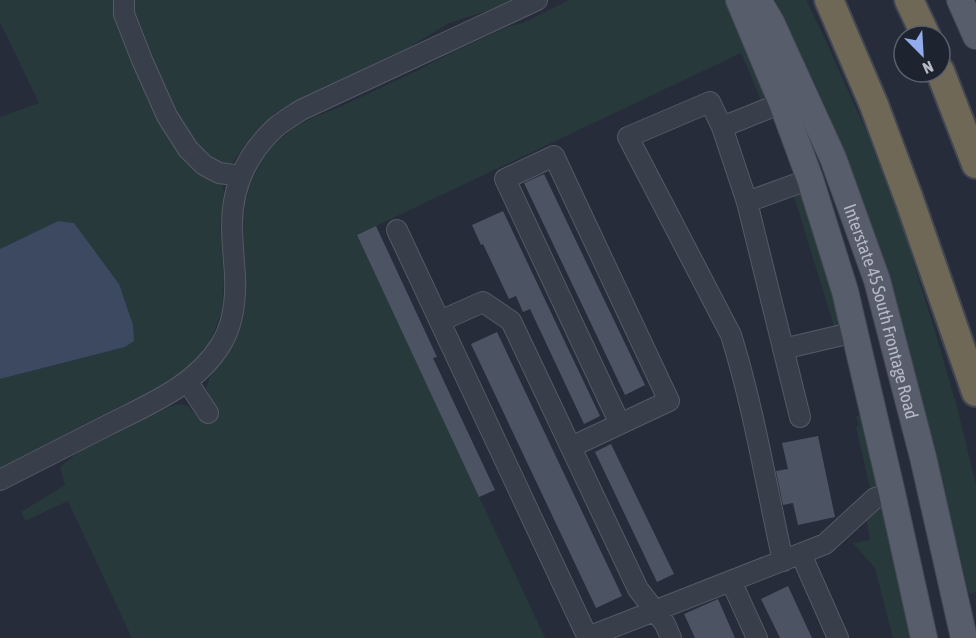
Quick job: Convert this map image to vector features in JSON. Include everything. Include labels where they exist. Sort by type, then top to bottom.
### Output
[{"type":"highway","points":[[829,0],[874,105],[976,392]]},
{"type":"highway","points":[[909,0],[920,24]]},
{"type":"highway","points":[[945,84],[976,164]]},
{"type":"main road","points":[[740,0],[810,179],[845,291],[924,638]]},
{"type":"main road","name":"Interstate 45 South Frontage Road","points":[[758,0],[771,22],[833,158],[877,280],[923,457],[964,638]]},
{"type":"main road","points":[[960,0],[976,36]]},
{"type":"lane","points":[[124,0],[124,14],[142,60],[167,116],[188,149],[204,165],[219,173],[241,176]]},
{"type":"lane","points":[[0,480],[172,392],[200,372],[221,345],[229,327],[234,303],[232,225],[236,190],[247,162],[257,147],[276,127],[301,110],[537,0]]},
{"type":"lane","points":[[783,561],[755,425],[731,335],[628,137],[710,102],[722,127],[747,202],[800,417]]},
{"type":"lane","points":[[722,127],[782,103]]},
{"type":"lane","points":[[571,447],[669,402],[554,156],[505,179],[620,424]]},
{"type":"lane","points":[[747,202],[810,179]]},
{"type":"lane","points":[[397,230],[588,638],[825,544],[875,498],[892,493]]},
{"type":"lane","points":[[440,321],[483,302],[512,321],[638,589],[664,624],[671,638]]},
{"type":"lane","points":[[783,349],[855,332]]},
{"type":"lane","points":[[187,381],[208,413]]},
{"type":"lane","points":[[801,554],[838,638]]},
{"type":"lane","points":[[731,581],[757,638]]},
{"type":"shaded area","points":[[0,0],[117,0],[116,23],[165,124],[205,176],[222,183],[224,192],[220,224],[224,279],[222,310],[211,340],[191,365],[166,383],[0,468],[0,379],[125,347],[134,341],[84,238],[74,223],[58,221],[0,249],[0,117],[39,103],[0,22]]},
{"type":"shaded area","points":[[132,0],[513,0],[499,7],[449,23],[408,48],[301,98],[275,113],[253,135],[232,163],[214,163],[196,150],[178,122],[133,13]]},
{"type":"shaded area","points":[[569,0],[732,0],[766,96],[761,100],[741,53],[357,235],[545,638],[132,638],[68,501],[25,521],[21,512],[65,485],[60,467],[79,452],[172,406],[185,405],[200,420],[217,410],[206,388],[210,377],[229,350],[243,316],[246,299],[243,235],[245,205],[250,185],[261,161],[271,148],[293,128],[314,117]]},
{"type":"shaded area","points":[[775,0],[806,0],[869,138],[905,235],[957,407],[976,485],[976,592],[969,594],[934,441],[931,438],[889,284],[853,175],[823,102]]},
{"type":"shaded area","points":[[807,192],[844,323],[835,330],[794,196]]},
{"type":"shaded area","points":[[856,416],[861,416],[879,486],[875,489],[870,488],[856,427],[859,426]]},
{"type":"shaded area","points":[[876,508],[887,512],[917,638],[893,638],[875,568],[853,543],[870,540],[866,517]]},
{"type":"water","points":[[58,221],[74,223],[119,284],[133,325],[134,341],[125,347],[0,379],[0,249]]},
{"type":"building","points":[[544,174],[645,385],[625,395],[524,183]]},
{"type":"building","points":[[503,211],[600,416],[584,424],[530,309],[523,312],[516,296],[509,299],[472,225]]},
{"type":"building","points":[[376,226],[437,357],[433,358],[495,490],[479,497],[357,235]]},
{"type":"building","points":[[497,332],[622,596],[596,608],[471,344]]},
{"type":"building","points":[[818,436],[835,517],[798,525],[793,503],[783,505],[776,471],[788,469],[782,443]]},
{"type":"building","points":[[611,444],[674,574],[657,582],[595,452]]},
{"type":"building","points":[[788,586],[812,638],[780,638],[761,599]]},
{"type":"building","points":[[718,599],[735,638],[695,638],[684,614]]}]
